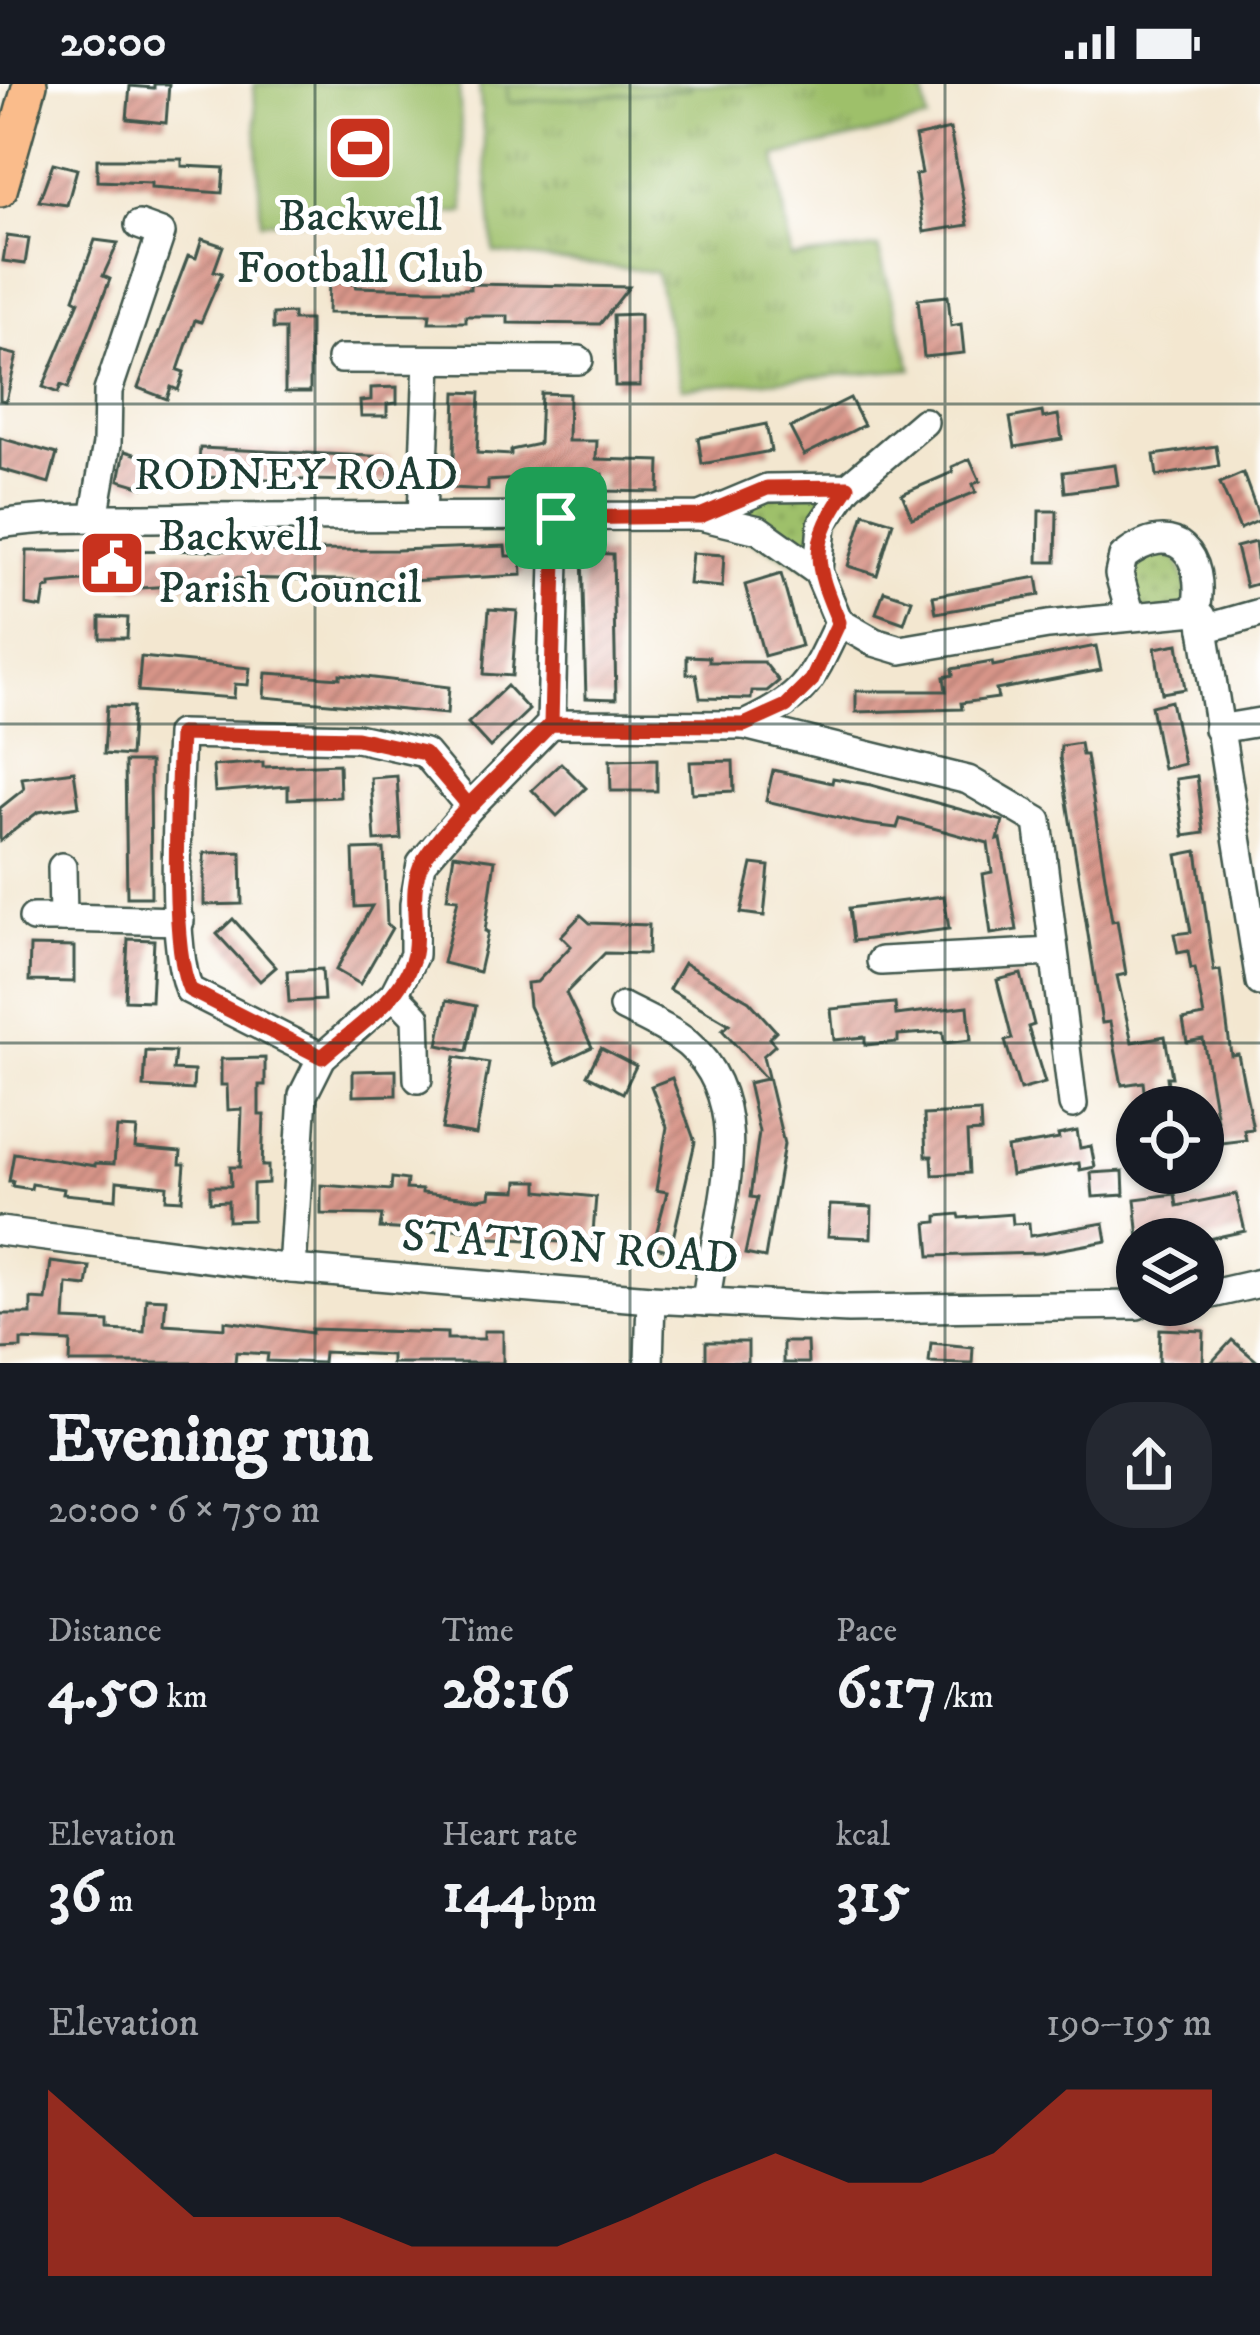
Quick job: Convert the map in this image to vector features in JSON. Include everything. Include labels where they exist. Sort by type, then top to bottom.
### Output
[{"type":"main road","points":[[0,190],[30,84]]},
{"type":"street","points":[[94,518],[107,444],[108,391],[161,232],[140,225]]},
{"type":"street","points":[[341,359],[579,360]]},
{"type":"street","points":[[422,517],[428,360]]},
{"type":"street","points":[[924,422],[848,487],[822,524],[818,572],[839,622],[874,642],[901,650],[1131,616],[1200,620],[1260,613]]},
{"type":"street","name":"RODNEY ROAD","points":[[0,524],[94,518],[700,516],[767,488],[848,487]]},
{"type":"street","points":[[700,516],[759,530],[818,572]]},
{"type":"street","points":[[292,1269],[303,1094],[322,1057],[394,994],[414,955],[414,904],[421,864],[551,724],[556,518]]},
{"type":"street","points":[[1131,616],[1119,574],[1123,556],[1137,545],[1154,541],[1172,541],[1191,555],[1201,587],[1200,620],[1256,931],[1260,982]]},
{"type":"street","points":[[744,725],[786,706],[812,680],[839,622]]},
{"type":"street","points":[[1218,729],[1260,722]]},
{"type":"street","points":[[551,724],[744,725],[968,780],[1038,821],[1073,1104]]},
{"type":"street","points":[[322,1057],[190,990],[182,974],[180,734],[357,738],[424,753],[470,807]]},
{"type":"street","points":[[62,867],[63,918]]},
{"type":"street","points":[[33,918],[180,921]]},
{"type":"street","points":[[881,961],[1053,952]]},
{"type":"street","points":[[394,994],[416,1017],[418,1079]]},
{"type":"street","points":[[623,1007],[687,1043],[710,1070],[723,1099],[729,1126],[726,1177],[706,1302]]},
{"type":"street","name":"STATION ROAD","points":[[0,1231],[292,1269],[651,1300],[848,1310],[1116,1305]]},
{"type":"street","points":[[1224,1291],[1260,1283]]},
{"type":"street","points":[[649,1363],[651,1300]]},
{"type":"green space","name":"Backwell Football Club","points":[[254,84],[459,84],[465,212],[261,222]]},
{"type":"green space","points":[[479,84],[922,84],[928,120],[776,156],[791,258],[878,248],[912,369],[682,388],[656,272],[494,253]]},
{"type":"green space","points":[[507,84],[690,84],[690,89],[508,103]]},
{"type":"green space","points":[[848,487],[818,572],[700,516],[767,488]]},
{"type":"green space","points":[[1171,541],[1196,611],[1131,616],[1123,557]]},
{"type":"building","points":[[154,84],[169,84],[166,123],[127,119],[130,86],[154,88]]},
{"type":"building","points":[[950,129],[968,225],[924,232],[915,137]]},
{"type":"building","points":[[97,159],[182,159],[182,166],[224,168],[222,193],[97,181]]},
{"type":"building","points":[[53,163],[77,169],[67,205],[39,201]]},
{"type":"building","points":[[7,236],[29,239],[25,264],[3,261]]},
{"type":"building","points":[[202,239],[223,246],[214,271],[222,273],[201,322],[195,320],[178,370],[184,372],[178,390],[171,387],[167,399],[138,388],[188,256],[196,258]]},
{"type":"building","points":[[95,240],[118,243],[103,276],[110,279],[68,388],[61,385],[58,393],[43,387],[79,301],[74,298]]},
{"type":"building","points":[[329,282],[424,289],[470,289],[470,284],[629,287],[600,324],[508,323],[508,316],[429,322],[430,314],[328,313]]},
{"type":"building","points":[[948,296],[951,326],[961,324],[964,353],[924,357],[918,299]]},
{"type":"building","points":[[293,313],[293,320],[310,320],[310,392],[285,392],[285,329],[273,329],[273,314]]},
{"type":"building","points":[[640,314],[640,386],[615,386],[613,315]]},
{"type":"building","points":[[0,351],[17,355],[6,401],[0,400]]},
{"type":"building","points":[[397,387],[397,403],[387,404],[387,416],[361,416],[360,401],[371,400],[371,388]]},
{"type":"building","points":[[456,392],[480,393],[477,453],[511,455],[511,450],[539,444],[541,393],[569,394],[568,441],[597,441],[596,459],[660,461],[659,492],[603,491],[603,474],[567,476],[568,485],[517,488],[517,479],[488,481],[488,490],[453,488]]},
{"type":"building","points":[[850,398],[864,425],[804,455],[790,428]]},
{"type":"building","points":[[1042,412],[1043,418],[1058,415],[1062,439],[1015,447],[1010,418]]},
{"type":"building","points":[[766,424],[771,451],[702,464],[698,438]]},
{"type":"building","points":[[0,438],[57,454],[49,483],[0,469]]},
{"type":"building","points":[[1216,446],[1219,466],[1157,476],[1154,455]]},
{"type":"building","points":[[200,448],[390,457],[389,482],[198,477]]},
{"type":"building","points":[[125,451],[151,459],[143,487],[119,480]]},
{"type":"building","points":[[970,459],[980,481],[973,484],[976,492],[912,518],[902,494],[953,472],[952,467]]},
{"type":"building","points":[[1115,465],[1118,485],[1065,492],[1063,472]]},
{"type":"building","points":[[1243,473],[1260,520],[1240,529],[1220,483]]},
{"type":"building","points":[[1039,511],[1057,511],[1056,562],[1038,562]]},
{"type":"building","points":[[864,513],[893,522],[877,575],[848,566]]},
{"type":"building","points":[[1255,542],[1260,583],[1246,587],[1236,547]]},
{"type":"building","points":[[505,546],[506,556],[521,556],[522,575],[409,581],[217,578],[217,583],[125,589],[125,578],[50,584],[42,608],[26,605],[27,551]]},
{"type":"building","points":[[582,553],[613,554],[616,699],[586,698]]},
{"type":"building","points":[[692,553],[724,555],[722,587],[689,584]]},
{"type":"building","points":[[781,574],[801,646],[764,656],[745,585]]},
{"type":"building","points":[[1037,577],[1040,595],[936,613],[933,596]]},
{"type":"building","points":[[884,591],[912,600],[904,623],[876,613]]},
{"type":"building","points":[[489,609],[517,611],[512,676],[484,674]]},
{"type":"building","points":[[100,617],[128,618],[127,638],[100,638]]},
{"type":"building","points":[[1178,644],[1185,689],[1162,693],[1155,648]]},
{"type":"building","points":[[1096,646],[1101,670],[996,690],[998,698],[961,703],[962,709],[856,712],[856,691],[946,691],[944,677],[953,675],[952,669]]},
{"type":"building","points":[[687,656],[709,657],[709,662],[764,662],[779,681],[767,691],[752,691],[751,699],[700,698],[696,674],[687,674]]},
{"type":"building","points":[[141,657],[250,668],[248,685],[235,684],[234,698],[138,691]]},
{"type":"building","points":[[266,673],[340,678],[340,674],[449,687],[447,714],[264,697]]},
{"type":"building","points":[[507,686],[529,710],[490,747],[468,723]]},
{"type":"building","points":[[1171,701],[1184,764],[1163,769],[1151,706]]},
{"type":"building","points":[[107,706],[133,707],[130,756],[104,754]]},
{"type":"building","points":[[1080,743],[1086,755],[1112,921],[1117,920],[1126,974],[1117,976],[1132,1042],[1165,1036],[1172,1077],[1167,1077],[1168,1086],[1122,1085],[1110,1022],[1102,1023],[1061,746]]},
{"type":"building","points":[[657,759],[657,791],[611,791],[610,760]]},
{"type":"building","points":[[733,761],[734,791],[692,793],[690,762]]},
{"type":"building","points":[[125,762],[150,762],[151,897],[127,897]]},
{"type":"building","points":[[263,762],[263,767],[339,764],[340,797],[288,799],[288,786],[215,792],[213,766]]},
{"type":"building","points":[[561,763],[586,788],[557,816],[532,790]]},
{"type":"building","points":[[773,770],[832,783],[833,778],[871,785],[1003,821],[998,840],[1017,930],[991,934],[983,874],[992,872],[988,843],[900,819],[897,828],[864,824],[766,801]]},
{"type":"building","points":[[74,771],[79,806],[38,812],[0,841],[0,808],[24,789],[22,778]]},
{"type":"building","points":[[397,776],[401,839],[375,841],[371,778]]},
{"type":"building","points":[[1197,776],[1204,833],[1184,836],[1176,779]]},
{"type":"building","points":[[384,849],[387,925],[392,928],[360,984],[336,970],[372,906],[355,907],[353,850]]},
{"type":"building","points":[[1197,851],[1214,971],[1220,970],[1231,1055],[1238,1054],[1253,1129],[1244,1130],[1246,1140],[1224,1143],[1224,1086],[1211,1086],[1203,1039],[1187,1042],[1183,1020],[1204,1016],[1195,968],[1191,969],[1188,951],[1178,953],[1174,934],[1191,932],[1177,855]]},
{"type":"building","points":[[241,852],[242,904],[204,905],[204,853]]},
{"type":"building","points":[[454,854],[495,860],[479,972],[443,963],[458,899],[447,898]]},
{"type":"building","points":[[752,864],[769,866],[764,916],[741,913]]},
{"type":"building","points":[[944,896],[949,929],[853,941],[849,908]]},
{"type":"building","points":[[581,915],[590,923],[649,925],[648,954],[605,953],[566,993],[592,1047],[556,1064],[529,1006],[527,983],[537,982],[571,946],[561,936]]},
{"type":"building","points":[[233,919],[276,967],[260,981],[217,934]]},
{"type":"building","points":[[128,939],[154,940],[151,1001],[125,1000]]},
{"type":"building","points":[[30,946],[74,947],[74,982],[29,981]]},
{"type":"building","points":[[684,963],[749,1001],[776,1031],[769,1038],[775,1045],[763,1056],[784,1144],[765,1258],[745,1254],[757,1198],[750,1197],[759,1132],[748,1083],[766,1079],[722,1030],[729,1024],[669,989]]},
{"type":"building","points":[[322,969],[324,1000],[289,1002],[287,971]]},
{"type":"building","points":[[1021,974],[1034,1025],[1028,1027],[1045,1083],[1020,1090],[1005,1041],[1012,1039],[997,980]]},
{"type":"building","points":[[447,1000],[476,1006],[467,1051],[438,1045]]},
{"type":"building","points":[[895,1003],[896,1015],[968,1006],[971,1040],[944,1043],[943,1032],[898,1035],[898,1042],[865,1045],[865,1037],[834,1040],[831,1009]]},
{"type":"building","points":[[601,1048],[636,1066],[623,1093],[587,1075]]},
{"type":"building","points":[[146,1051],[175,1052],[173,1070],[194,1071],[193,1090],[144,1087]]},
{"type":"building","points":[[455,1057],[489,1063],[476,1135],[442,1129]]},
{"type":"building","points":[[265,1058],[259,1115],[264,1115],[262,1166],[268,1166],[268,1183],[253,1184],[253,1220],[228,1221],[228,1201],[210,1202],[210,1186],[231,1186],[230,1167],[240,1167],[242,1109],[228,1110],[221,1059]]},
{"type":"building","points":[[396,1070],[396,1095],[353,1096],[353,1071]]},
{"type":"building","points":[[672,1078],[695,1142],[670,1251],[653,1246],[667,1192],[656,1190],[667,1127],[651,1086]]},
{"type":"building","points":[[980,1112],[981,1132],[967,1133],[969,1173],[933,1175],[932,1156],[926,1156],[924,1115]]},
{"type":"building","points":[[117,1128],[137,1129],[135,1148],[181,1152],[180,1164],[185,1164],[182,1200],[166,1199],[167,1186],[117,1181],[116,1199],[63,1194],[64,1189],[32,1184],[31,1189],[12,1186],[9,1181],[14,1153],[95,1166],[114,1164]]},
{"type":"building","points":[[1077,1131],[1080,1148],[1091,1146],[1095,1167],[1080,1170],[1079,1163],[1011,1175],[1007,1148]]},
{"type":"building","points":[[1116,1171],[1116,1194],[1124,1195],[1093,1197],[1091,1173]]},
{"type":"building","points":[[392,1178],[407,1180],[406,1189],[422,1193],[479,1199],[490,1197],[491,1190],[517,1191],[518,1181],[538,1181],[538,1191],[596,1197],[592,1244],[477,1237],[478,1231],[442,1228],[442,1232],[380,1228],[382,1215],[321,1214],[321,1185],[391,1190]]},
{"type":"building","points":[[1175,1194],[1177,1206],[1236,1194],[1245,1231],[1224,1236],[1224,1218],[1137,1218],[1135,1199]]},
{"type":"building","points":[[830,1205],[872,1207],[871,1238],[828,1236]]},
{"type":"building","points":[[959,1214],[960,1218],[1012,1214],[1013,1224],[1029,1223],[1030,1236],[1104,1223],[1107,1241],[1041,1253],[930,1256],[927,1223],[937,1222],[937,1216]]},
{"type":"building","points":[[51,1262],[90,1267],[87,1286],[67,1284],[65,1320],[109,1322],[109,1330],[144,1332],[146,1298],[166,1299],[164,1324],[225,1328],[225,1321],[312,1333],[312,1329],[447,1333],[447,1339],[484,1339],[484,1331],[503,1331],[503,1363],[391,1363],[391,1355],[324,1352],[323,1363],[267,1361],[268,1354],[236,1352],[235,1363],[70,1363],[71,1342],[21,1340],[21,1348],[0,1349],[0,1314],[31,1314],[31,1299],[46,1300]]},
{"type":"building","points":[[1160,1329],[1204,1331],[1203,1363],[1159,1363]]},
{"type":"building","points":[[1232,1340],[1259,1363],[1211,1363]]},
{"type":"building","points":[[706,1342],[748,1342],[748,1363],[706,1363]]},
{"type":"building","points":[[783,1342],[807,1342],[808,1363],[783,1363]]},
{"type":"building","points":[[931,1343],[973,1347],[972,1363],[929,1362]]},
{"type":"place","name":"Backwell Football Club","points":[[360,148]]},
{"type":"place","name":"Backwell Parish Council","points":[[112,563]]},
{"type":"route","points":[[556,518],[551,724],[421,864],[414,904],[414,955],[394,994],[322,1057],[190,990],[182,974],[180,734],[357,738],[424,753],[470,807],[551,724],[744,725],[786,706],[812,680],[839,622],[818,572],[822,524],[848,487],[767,488],[700,516],[556,518]]}]
